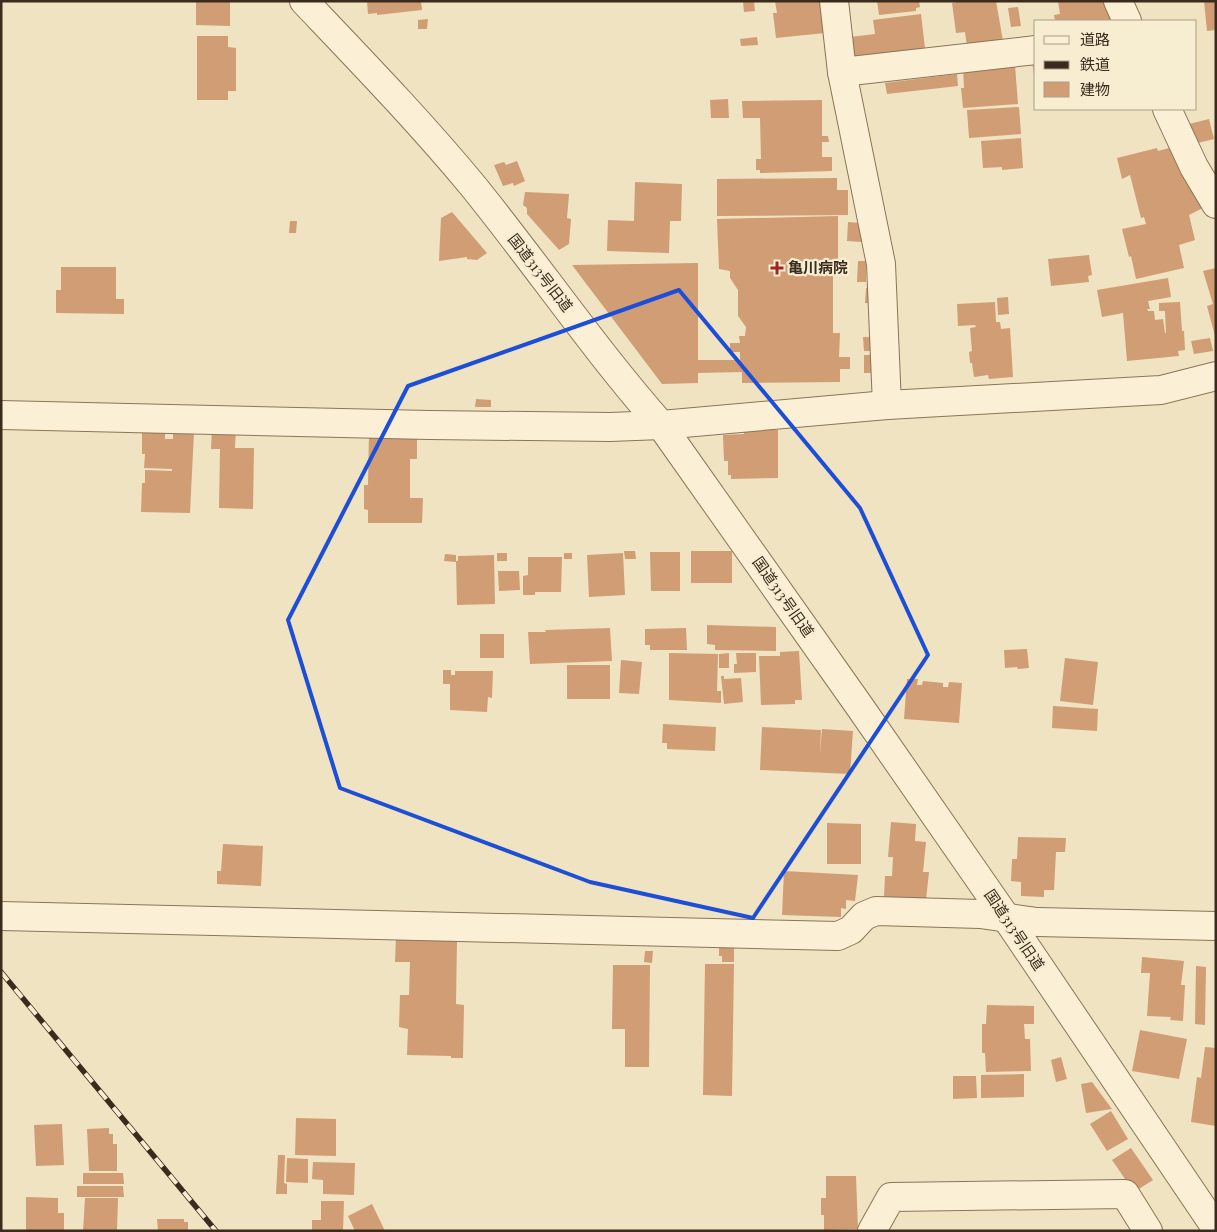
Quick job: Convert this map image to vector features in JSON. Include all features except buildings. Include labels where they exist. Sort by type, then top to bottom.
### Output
[{"type":"street","name":"国道313号旧道","points":[[304,1],[390,91],[473,186],[627,386],[661,425],[1005,916],[1216,1228]]},
{"type":"street","points":[[834,1],[842,72],[881,264],[887,405]]},
{"type":"street","points":[[1118,1],[1127,20]]},
{"type":"street","points":[[842,72],[1034,50]]},
{"type":"street","points":[[1167,110],[1194,167],[1215,203]]},
{"type":"street","points":[[1,415],[610,427],[661,425],[887,405],[1161,390],[1216,376]]},
{"type":"street","points":[[1,916],[838,936],[851,930],[864,916],[876,911],[1005,916],[1037,922],[1216,926]]},
{"type":"street","points":[[872,1231],[891,1197],[1125,1194],[1148,1231]]},
{"type":"highlighted area","points":[[679,290],[860,508],[928,655],[753,918],[590,882],[340,788],[288,620],[408,386]]},
{"type":"railway","points":[[1,972],[216,1231]]},
{"type":"place","name":"亀川病院","points":[[777,268]]}]
